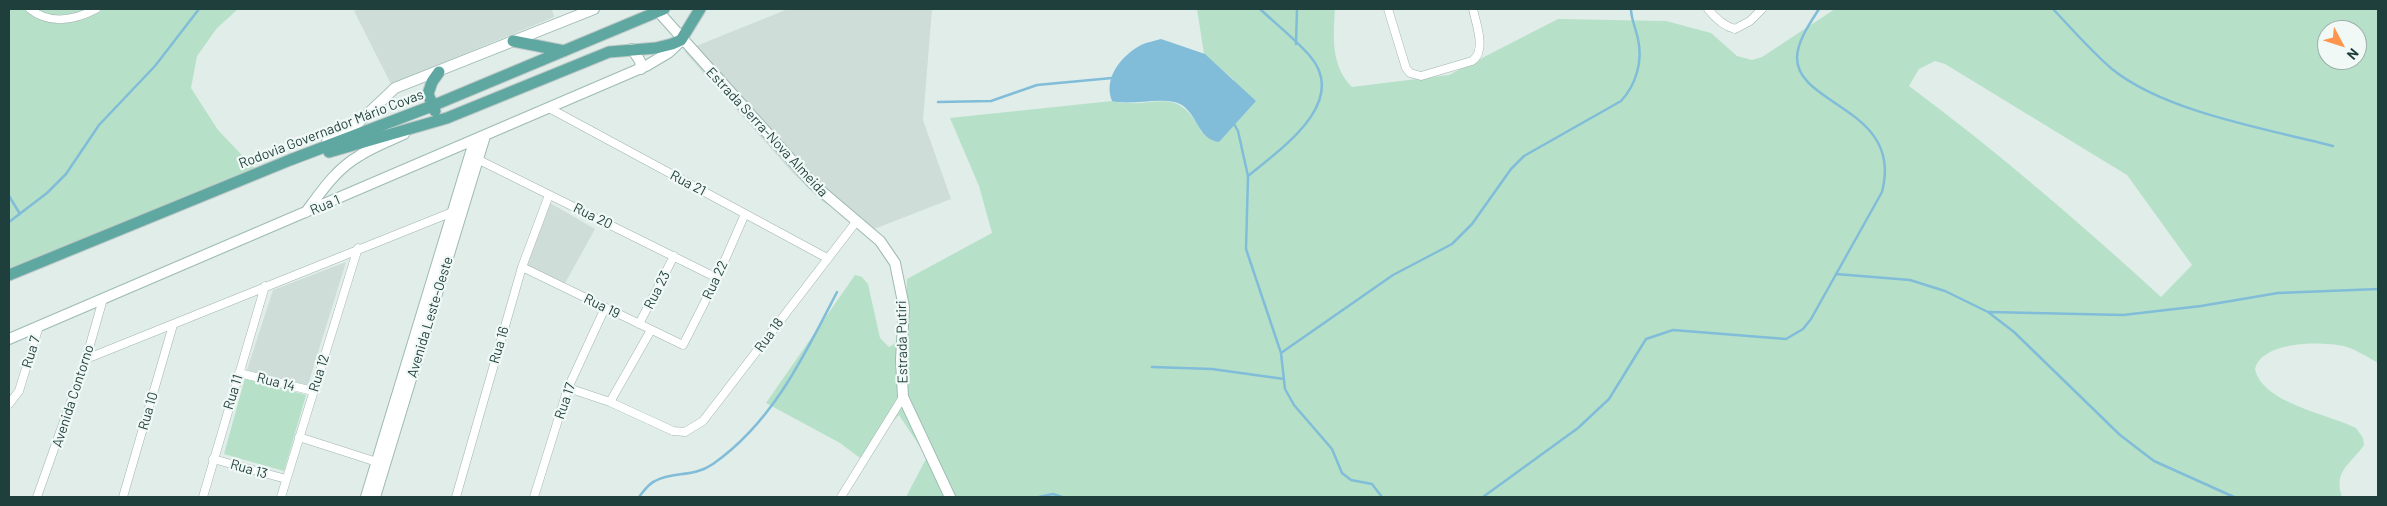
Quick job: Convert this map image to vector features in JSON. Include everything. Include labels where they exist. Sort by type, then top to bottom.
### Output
[{"type":"main road","name":"Rodovia Governador Mário Covas","points":[[9,275],[290,160],[432,106],[564,51],[657,9]]},
{"type":"main road","points":[[290,160],[354,146],[447,118],[609,52],[632,48],[656,48],[682,40],[700,9]]},
{"type":"main road","points":[[513,41],[564,51]]},
{"type":"main road","points":[[439,72],[432,82],[428,94],[432,106],[438,114],[447,118]]},
{"type":"street","points":[[30,9],[40,18],[66,20],[96,9]]},
{"type":"street","points":[[312,152],[359,122],[396,88],[594,9]]},
{"type":"street","name":"Estrada Serra-Nova Almeida","points":[[657,9],[682,40],[813,184],[856,222]]},
{"type":"street","points":[[1388,9],[1404,62],[1410,73],[1421,76],[1472,61],[1478,56],[1480,47],[1473,9]]},
{"type":"street","points":[[1708,9],[1715,18],[1728,27],[1735,29],[1750,21],[1762,9]]},
{"type":"street","name":"Rua 1","points":[[9,339],[474,142],[548,108],[641,69],[657,61],[682,40]]},
{"type":"street","points":[[632,48],[640,61],[641,69]]},
{"type":"street","name":"Rua 21","points":[[548,108],[827,258]]},
{"type":"street","points":[[305,213],[327,184],[358,156],[421,126]]},
{"type":"street","name":"Avenida Leste-Oeste","points":[[366,497],[380,463],[474,158],[485,136]]},
{"type":"street","name":"Avenida Leste-Oeste","points":[[474,142],[474,158]]},
{"type":"street","name":"Rua 20","points":[[474,158],[717,278]]},
{"type":"street","name":"Rua 16","points":[[456,497],[522,267],[549,195]]},
{"type":"street","points":[[86,359],[358,248],[458,212]]},
{"type":"street","name":"Rua 22","points":[[683,345],[717,278],[745,214]]},
{"type":"street","name":"Rua 18","points":[[610,402],[673,431],[686,432],[703,421],[856,222]]},
{"type":"street","name":"Estrada Putiri","points":[[856,222],[880,241],[895,263],[904,307],[901,360],[903,397],[950,497]]},
{"type":"street","name":"Rua 12","points":[[281,497],[358,248]]},
{"type":"street","name":"Rua 23","points":[[640,324],[674,256]]},
{"type":"street","name":"Rua 19","points":[[522,267],[683,345]]},
{"type":"street","name":"Rua 11","points":[[203,497],[265,286]]},
{"type":"street","name":"Avenida Contorno","points":[[37,496],[86,359],[103,299]]},
{"type":"street","name":"Rua 17","points":[[534,497],[568,388],[606,308]]},
{"type":"street","name":"Rua 10","points":[[123,497],[173,325]]},
{"type":"street","name":"Rua 7","points":[[9,404],[19,391],[39,326]]},
{"type":"street","points":[[568,388],[610,402],[651,330]]},
{"type":"street","name":"Rua 14","points":[[239,373],[313,392]]},
{"type":"street","points":[[841,497],[903,397]]},
{"type":"street","points":[[299,437],[380,463]]},
{"type":"street","name":"Rua 13","points":[[213,459],[286,479]]},
{"type":"street","name":"Avenida Leste-Oeste","points":[[375,497],[380,463]]},
{"type":"shaded area","points":[[361,9],[552,9],[554,17],[391,84],[354,11]]},
{"type":"shaded area","points":[[788,9],[932,9],[923,120],[951,199],[869,231],[822,201],[792,172],[684,51]]},
{"type":"shaded area","points":[[550,203],[595,229],[564,285],[525,265]]},
{"type":"shaded area","points":[[346,262],[307,388],[246,373],[273,290]]},
{"type":"green space","points":[[9,9],[238,9],[217,28],[197,56],[191,88],[218,130],[258,172],[9,274]]},
{"type":"green space","points":[[1197,9],[1335,9],[1335,51],[1340,70],[1352,87],[1449,75],[1558,19],[1666,21],[1711,33],[1737,56],[1752,60],[1762,57],[1835,9],[2378,9],[2378,363],[2357,351],[2343,346],[2307,344],[2280,348],[2268,353],[2260,360],[2255,369],[2260,381],[2270,391],[2298,406],[2356,428],[2363,438],[2364,445],[2341,474],[2340,488],[2342,497],[906,497],[927,457],[899,415],[860,458],[840,443],[766,403],[855,275],[862,277],[868,284],[880,338],[889,347],[896,342],[904,327],[907,279],[992,233],[979,186],[950,118],[1112,101],[1141,103],[1163,101],[1183,107],[1202,133],[1234,80],[1204,54]],"holes":[[[1935,61],[1945,64],[2127,175],[2192,265],[2161,297],[2038,188],[1909,86],[1919,69]]]},
{"type":"green space","points":[[245,378],[306,395],[284,471],[224,454]]},
{"type":"water","points":[[1161,39],[1205,54],[1256,101],[1219,142],[1212,140],[1202,132],[1192,115],[1182,105],[1175,102],[1112,101],[1110,84],[1112,76],[1121,61],[1141,45]]},
{"type":"waterway","points":[[9,222],[47,193],[66,174],[99,125],[155,66],[199,9]]},
{"type":"waterway","points":[[1248,176],[1292,139],[1306,124],[1316,108],[1322,91],[1320,74],[1310,56],[1260,9]]},
{"type":"waterway","points":[[1296,44],[1297,9]]},
{"type":"waterway","points":[[1281,353],[1393,275],[1452,244],[1472,224],[1511,169],[1524,156],[1621,101],[1631,88],[1640,56],[1631,9]]},
{"type":"waterway","points":[[1483,497],[1578,428],[1609,399],[1646,339],[1673,330],[1786,339],[1803,329],[1811,319],[1882,192],[1885,164],[1878,142],[1865,125],[1813,87],[1801,73],[1797,57],[1798,51],[1805,32],[1819,9]]},
{"type":"waterway","points":[[2053,9],[2112,69],[2134,84],[2160,97],[2188,108],[2248,126],[2333,146]]},
{"type":"waterway","points":[[938,102],[991,101],[1037,85],[1112,78]]},
{"type":"waterway","points":[[1234,124],[1238,131],[1248,176],[1246,249],[1281,353],[1285,389],[1294,405],[1332,449],[1342,473],[1351,480],[1372,484],[1382,497]]},
{"type":"waterway","points":[[9,196],[20,214]]},
{"type":"waterway","points":[[1836,274],[1910,280],[1945,291],[1988,312],[2014,332],[2120,435],[2154,461],[2234,497]]},
{"type":"waterway","points":[[1989,312],[2123,315],[2201,306],[2278,293],[2378,289]]},
{"type":"waterway","points":[[639,497],[652,482],[669,476],[698,471],[713,464],[753,428],[785,386],[837,292]]},
{"type":"waterway","points":[[1152,367],[1212,369],[1284,379]]},
{"type":"waterway","points":[[1039,497],[1053,494],[1062,497]]}]
